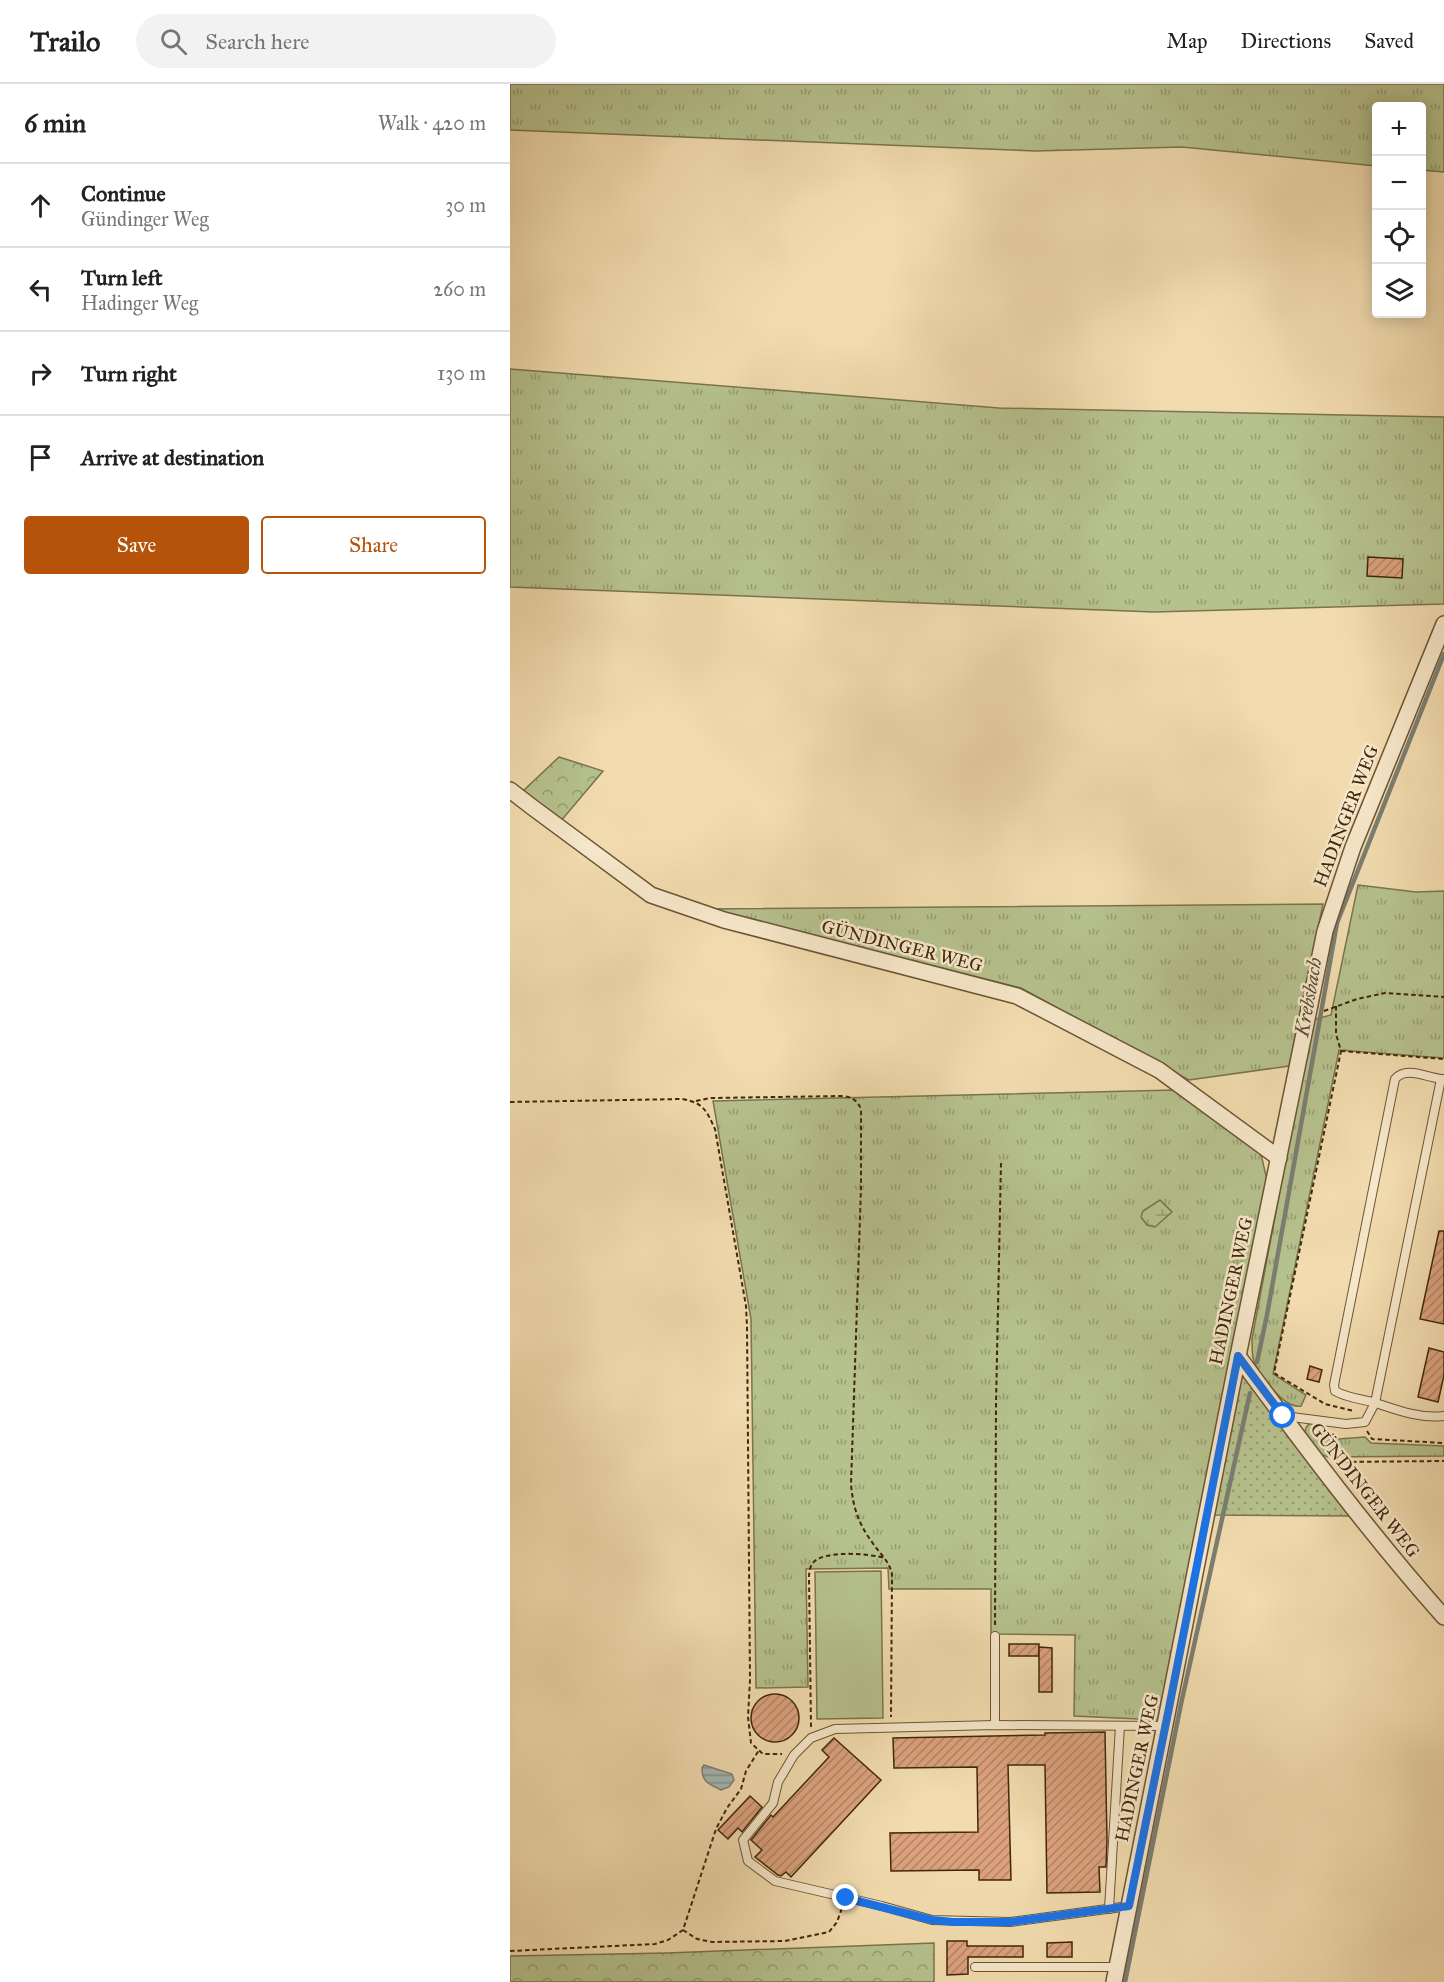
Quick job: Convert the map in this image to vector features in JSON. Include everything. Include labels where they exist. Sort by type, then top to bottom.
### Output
[{"type":"street","name":"HADINGER WEG","points":[[1115,1975],[1325,931],[1336,893],[1444,624]]},
{"type":"street","name":"GÜNDINGER WEG","points":[[510,790],[651,895],[724,920],[1017,996],[1159,1070],[1279,1158]]},
{"type":"street","name":"GÜNDINGER WEG","points":[[1238,1356],[1316,1462],[1405,1574],[1444,1617]]},
{"type":"lane","points":[[1283,1416],[1346,1424],[1365,1422],[1375,1403],[1443,1079],[1406,1072],[1395,1079],[1334,1385],[1335,1391],[1341,1395],[1375,1403],[1395,1410],[1425,1416],[1444,1416]]},
{"type":"lane","points":[[995,1636],[995,1725]]},
{"type":"lane","points":[[1129,1906],[1010,1922],[932,1920],[775,1881],[748,1861],[743,1840],[773,1803],[778,1782],[794,1755],[811,1738],[835,1729],[995,1725],[1166,1726]]},
{"type":"lane","points":[[1109,1909],[1120,1726]]},
{"type":"lane","points":[[975,1967],[1115,1975]]},
{"type":"path","points":[[1331,1008],[1385,993],[1444,997]]},
{"type":"path","points":[[1336,1006],[1336,1034],[1341,1051],[1274,1373],[1325,1404],[1355,1412],[1372,1439],[1444,1443]]},
{"type":"path","points":[[1341,1051],[1444,1059]]},
{"type":"path","points":[[510,1102],[682,1099],[696,1101],[710,1098],[843,1096],[850,1096],[858,1102],[862,1122],[852,1504],[858,1520],[890,1565],[892,1586],[891,1728]]},
{"type":"path","points":[[696,1101],[707,1113],[715,1129],[746,1306],[750,1680],[748,1717],[752,1743],[763,1754],[794,1755]]},
{"type":"path","points":[[995,1636],[996,1404],[1001,1162]]},
{"type":"path","points":[[1316,1462],[1444,1461]]},
{"type":"path","points":[[811,1738],[809,1577],[811,1564],[829,1556],[854,1553],[885,1558]]},
{"type":"path","points":[[510,1951],[655,1944],[668,1940],[683,1930],[717,1829],[727,1808],[741,1789],[747,1771],[759,1750]]},
{"type":"path","points":[[683,1930],[697,1939],[711,1942],[785,1941],[829,1932],[837,1922],[846,1898]]},
{"type":"green space","points":[[510,84],[1444,84],[1444,172],[1426,170],[1426,102],[1372,102],[1372,166],[1182,147],[1036,151],[510,130]]},
{"type":"green space","points":[[510,369],[999,408],[1444,417],[1444,604],[1154,612],[510,587]]},
{"type":"green space","points":[[559,757],[603,771],[560,822],[522,792]]},
{"type":"green space","points":[[1358,885],[1416,892],[1444,891],[1444,1058],[1339,1050],[1273,1374],[1306,1395],[1301,1406],[1287,1402],[1265,1381],[1253,1358],[1252,1339],[1312,1020],[1331,1015]]},
{"type":"green space","points":[[1323,904],[1289,1066],[1189,1080],[1021,988],[759,921],[695,909]]},
{"type":"green space","points":[[1177,1090],[1260,1150],[1267,1180],[1160,1720],[1074,1716],[1075,1635],[991,1634],[991,1589],[889,1589],[888,1568],[806,1569],[808,1687],[756,1688],[751,1319],[713,1101]]},
{"type":"green space","points":[[1160,1200],[1172,1212],[1155,1227],[1147,1225],[1141,1217],[1143,1211]]},
{"type":"green space","points":[[1241,1372],[1351,1516],[1212,1515]]},
{"type":"green space","points":[[1316,1422],[1338,1439],[1365,1437],[1371,1443],[1444,1446],[1444,1456],[1328,1457],[1320,1454],[1305,1432],[1309,1424]]},
{"type":"green space","points":[[881,1571],[883,1718],[817,1719],[815,1572]]},
{"type":"green space","points":[[934,1943],[934,1982],[510,1982],[510,1956],[667,1953]]},
{"type":"shaded area","points":[[704,1765],[732,1774],[734,1780],[729,1787],[721,1790],[717,1788],[705,1780],[702,1773]]},
{"type":"building","points":[[1368,557],[1403,559],[1402,578],[1367,576]]},
{"type":"building","points":[[1439,1231],[1444,1231],[1444,1324],[1420,1319]]},
{"type":"building","points":[[1429,1348],[1444,1352],[1444,1375],[1438,1402],[1418,1397]]},
{"type":"building","points":[[1310,1366],[1322,1370],[1319,1382],[1307,1379]]},
{"type":"building","points":[[1009,1644],[1039,1644],[1039,1656],[1009,1656]]},
{"type":"building","points":[[1039,1647],[1052,1648],[1052,1692],[1039,1692]]},
{"type":"building","points":[[775,1694],[792,1701],[799,1718],[792,1735],[775,1742],[758,1735],[751,1718],[758,1701]]},
{"type":"building","points":[[1105,1732],[1107,1841],[1106,1867],[1099,1867],[1100,1892],[1047,1893],[1045,1765],[1008,1765],[1011,1880],[979,1880],[979,1870],[891,1871],[890,1833],[978,1832],[977,1767],[894,1768],[893,1738]]},
{"type":"building","points":[[834,1738],[881,1780],[791,1877],[786,1872],[781,1876],[778,1875],[755,1857],[762,1850],[751,1840],[771,1815],[773,1817],[829,1757],[822,1750]]},
{"type":"building","points":[[750,1796],[762,1807],[742,1832],[738,1828],[728,1839],[718,1830]]},
{"type":"building","points":[[947,1941],[967,1941],[967,1946],[1023,1946],[1023,1957],[968,1957],[968,1974],[947,1975]]},
{"type":"building","points":[[1072,1942],[1072,1957],[1047,1957],[1047,1943]]},
{"type":"waterway","name":"Krebsbach","points":[[1257,1362],[1337,923],[1444,654]]},
{"type":"waterway","points":[[1125,1982],[1181,1704],[1250,1393]]},
{"type":"route","points":[[846,1898],[932,1920],[953,1922],[1010,1922],[1129,1906],[1238,1356],[1283,1416]]}]
